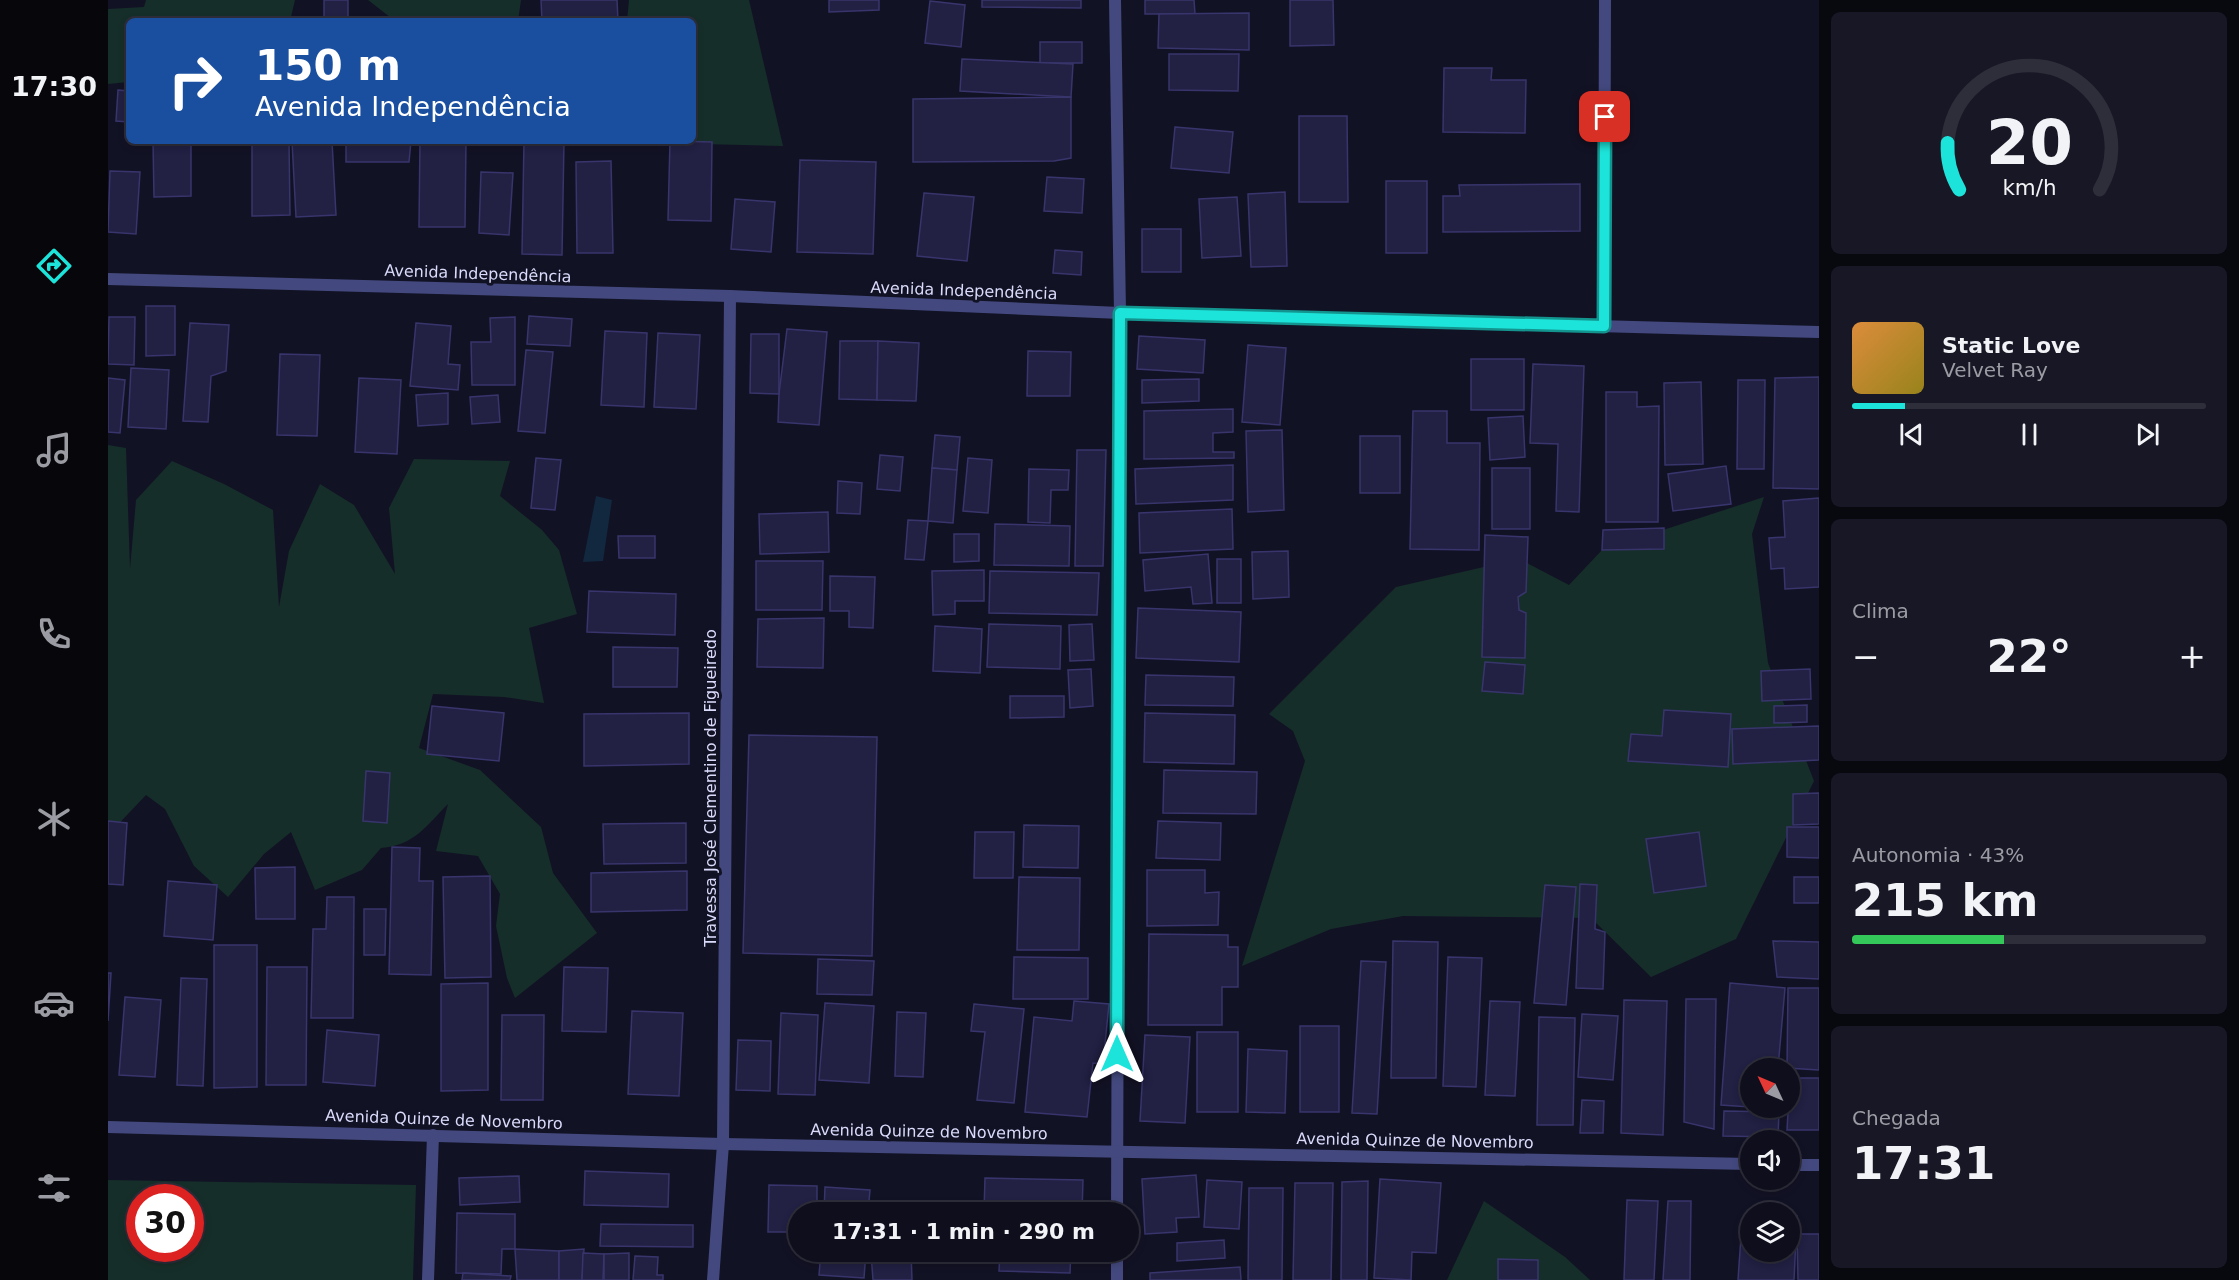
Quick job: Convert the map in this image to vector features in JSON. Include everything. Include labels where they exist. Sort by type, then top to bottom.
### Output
[{"type":"street","points":[[1115,0],[1120,313],[1117,1202]]},
{"type":"street","points":[[1604,326],[1605,0]]},
{"type":"street","name":"Avenida Independência","points":[[108,279],[730,296],[1120,313],[1819,332]]},
{"type":"street","name":"Travessa José Clementino de Figueiredo","points":[[713,1280],[723,1144],[730,296]]},
{"type":"street","name":"Avenida Quinze de Novembro","points":[[108,1127],[723,1144],[1740,1164]]},
{"type":"street","points":[[428,1280],[433,1135]]},
{"type":"street","points":[[1800,1165],[1819,1165]]},
{"type":"street","points":[[1117,1262],[1117,1280]]},
{"type":"green space","points":[[146,0],[295,0],[291,18],[126,18],[126,82],[108,84],[108,9],[144,7]]},
{"type":"green space","points":[[368,0],[521,0],[518,18],[391,18]]},
{"type":"green space","points":[[629,0],[749,0],[783,146],[696,144],[696,18],[627,18]]},
{"type":"green space","points":[[108,445],[126,448],[130,569],[136,500],[172,461],[224,484],[273,510],[279,607],[289,551],[320,484],[354,505],[395,574],[389,508],[414,459],[510,461],[500,496],[542,530],[559,550],[577,614],[529,628],[544,703],[504,697],[433,694],[419,748],[480,770],[541,827],[553,873],[597,933],[515,998],[507,978],[496,926],[500,894],[478,856],[436,851],[448,804],[411,839],[381,848],[362,870],[315,890],[291,832],[264,854],[228,897],[194,866],[165,809],[146,795],[108,835]]},
{"type":"green space","points":[[1764,497],[1752,534],[1768,663],[1814,781],[1736,939],[1651,977],[1591,918],[1403,916],[1331,929],[1242,966],[1305,761],[1293,731],[1269,714],[1396,587],[1519,559],[1569,585],[1602,550]]},
{"type":"green space","points":[[108,1180],[416,1185],[413,1280],[108,1280]]},
{"type":"green space","points":[[1484,1201],[1565,1257],[1590,1280],[1447,1280]]},
{"type":"water","points":[[596,496],[612,500],[603,561],[583,562]]},
{"type":"building","points":[[324,0],[348,0],[348,18],[324,18]]},
{"type":"building","points":[[541,0],[617,0],[618,18],[542,18]]},
{"type":"building","points":[[829,0],[879,0],[879,10],[829,12]]},
{"type":"building","points":[[982,0],[1081,0],[1081,8],[982,7]]},
{"type":"building","points":[[1145,0],[1194,0],[1195,14],[1145,14]]},
{"type":"building","points":[[1290,0],[1333,0],[1334,45],[1290,46]]},
{"type":"building","points":[[930,1],[965,5],[961,47],[925,43]]},
{"type":"building","points":[[1249,13],[1249,50],[1158,48],[1159,14]]},
{"type":"building","points":[[1040,42],[1082,42],[1082,63],[1040,63]]},
{"type":"building","points":[[1169,54],[1239,54],[1238,91],[1169,90]]},
{"type":"building","points":[[962,59],[1073,64],[1071,97],[960,91]]},
{"type":"building","points":[[1444,68],[1492,68],[1491,80],[1526,80],[1525,133],[1443,132]]},
{"type":"building","points":[[118,90],[126,91],[126,122],[116,121]]},
{"type":"building","points":[[1071,97],[1071,158],[1054,161],[913,162],[913,99]]},
{"type":"building","points":[[1299,116],[1347,116],[1348,202],[1299,202]]},
{"type":"building","points":[[1175,127],[1233,132],[1229,173],[1171,168]]},
{"type":"building","points":[[712,142],[711,221],[668,220],[670,144]]},
{"type":"building","points":[[153,144],[191,144],[191,196],[154,197]]},
{"type":"building","points":[[252,144],[289,144],[290,215],[252,216]]},
{"type":"building","points":[[292,144],[332,144],[336,215],[296,217]]},
{"type":"building","points":[[346,144],[411,144],[409,162],[346,162]]},
{"type":"building","points":[[420,144],[466,144],[465,227],[419,227]]},
{"type":"building","points":[[524,144],[564,144],[562,255],[522,254]]},
{"type":"building","points":[[800,160],[876,162],[873,254],[797,252]]},
{"type":"building","points":[[611,161],[613,253],[577,253],[576,162]]},
{"type":"building","points":[[110,171],[140,172],[136,234],[108,232]]},
{"type":"building","points":[[481,172],[513,173],[509,235],[479,233]]},
{"type":"building","points":[[1047,177],[1084,179],[1082,213],[1044,211]]},
{"type":"building","points":[[1386,181],[1427,181],[1427,253],[1386,253]]},
{"type":"building","points":[[1580,184],[1580,231],[1443,232],[1443,196],[1460,196],[1459,185]]},
{"type":"building","points":[[1285,192],[1287,266],[1251,267],[1248,194]]},
{"type":"building","points":[[924,193],[974,197],[967,261],[917,256]]},
{"type":"building","points":[[1237,197],[1241,256],[1202,258],[1199,199]]},
{"type":"building","points":[[735,199],[775,202],[771,252],[731,249]]},
{"type":"building","points":[[1142,229],[1181,229],[1181,272],[1142,272]]},
{"type":"building","points":[[1055,250],[1082,252],[1081,275],[1053,273]]},
{"type":"building","points":[[146,306],[175,306],[175,355],[146,356]]},
{"type":"building","points":[[529,316],[572,319],[570,346],[527,344]]},
{"type":"building","points":[[109,317],[135,317],[134,365],[108,364]]},
{"type":"building","points":[[515,317],[515,385],[472,385],[471,342],[491,342],[490,318]]},
{"type":"building","points":[[190,323],[229,325],[226,371],[211,376],[208,422],[183,421]]},
{"type":"building","points":[[416,323],[451,326],[448,364],[460,365],[458,390],[410,386]]},
{"type":"building","points":[[787,329],[827,332],[819,425],[778,422]]},
{"type":"building","points":[[605,331],[647,333],[644,407],[601,405]]},
{"type":"building","points":[[658,333],[700,335],[696,409],[654,407]]},
{"type":"building","points":[[751,334],[779,334],[779,394],[750,393]]},
{"type":"building","points":[[1139,336],[1205,340],[1203,373],[1137,369]]},
{"type":"building","points":[[840,341],[878,341],[877,400],[839,399]]},
{"type":"building","points":[[878,341],[919,343],[916,401],[877,400]]},
{"type":"building","points":[[1248,345],[1286,348],[1280,425],[1242,422]]},
{"type":"building","points":[[526,350],[553,352],[545,433],[518,431]]},
{"type":"building","points":[[1028,351],[1071,352],[1070,396],[1027,396]]},
{"type":"building","points":[[280,354],[320,355],[317,436],[277,435]]},
{"type":"building","points":[[1471,359],[1524,359],[1524,410],[1471,410]]},
{"type":"building","points":[[1533,364],[1584,366],[1579,512],[1556,511],[1558,444],[1530,443]]},
{"type":"building","points":[[131,368],[169,370],[166,429],[128,427]]},
{"type":"building","points":[[1819,377],[1819,489],[1773,488],[1775,378]]},
{"type":"building","points":[[108,378],[125,380],[120,433],[108,432]]},
{"type":"building","points":[[359,378],[401,380],[397,454],[355,452]]},
{"type":"building","points":[[1199,379],[1199,401],[1142,403],[1142,380]]},
{"type":"building","points":[[1738,380],[1765,380],[1764,469],[1737,469]]},
{"type":"building","points":[[1701,382],[1703,464],[1665,465],[1664,383]]},
{"type":"building","points":[[1606,392],[1637,392],[1637,407],[1659,406],[1658,522],[1606,522]]},
{"type":"building","points":[[448,393],[448,424],[418,426],[416,395]]},
{"type":"building","points":[[498,395],[500,422],[472,424],[470,397]]},
{"type":"building","points":[[1233,409],[1233,432],[1213,433],[1213,452],[1234,452],[1234,458],[1144,459],[1144,411]]},
{"type":"building","points":[[1413,411],[1447,411],[1447,443],[1480,443],[1479,550],[1410,549]]},
{"type":"building","points":[[1523,416],[1525,457],[1490,460],[1488,418]]},
{"type":"building","points":[[1282,430],[1284,510],[1248,512],[1246,431]]},
{"type":"building","points":[[935,435],[960,437],[957,470],[932,468]]},
{"type":"building","points":[[1360,436],[1400,436],[1400,493],[1360,493]]},
{"type":"building","points":[[1077,450],[1106,450],[1103,566],[1075,566]]},
{"type":"building","points":[[880,455],[903,457],[900,491],[877,489]]},
{"type":"building","points":[[536,458],[561,460],[555,510],[531,508]]},
{"type":"building","points":[[968,458],[992,460],[988,513],[963,511]]},
{"type":"building","points":[[1233,465],[1233,500],[1136,504],[1135,469]]},
{"type":"building","points":[[1726,466],[1731,504],[1673,511],[1668,474]]},
{"type":"building","points":[[932,468],[957,470],[953,523],[928,521]]},
{"type":"building","points":[[1492,468],[1530,468],[1530,529],[1492,529]]},
{"type":"building","points":[[1029,469],[1069,470],[1068,490],[1051,490],[1050,523],[1028,522]]},
{"type":"building","points":[[838,481],[862,483],[860,514],[837,513]]},
{"type":"building","points":[[1819,498],[1819,587],[1785,589],[1784,568],[1771,569],[1769,538],[1785,537],[1783,501]]},
{"type":"building","points":[[1232,509],[1233,549],[1140,553],[1139,513]]},
{"type":"building","points":[[828,512],[829,552],[760,554],[759,514]]},
{"type":"building","points":[[908,520],[928,521],[924,560],[905,559]]},
{"type":"building","points":[[995,524],[1070,526],[1069,566],[994,565]]},
{"type":"building","points":[[1664,528],[1664,549],[1602,550],[1603,530]]},
{"type":"building","points":[[954,534],[979,534],[979,561],[954,562]]},
{"type":"building","points":[[1485,535],[1528,537],[1526,592],[1518,597],[1519,610],[1526,613],[1525,658],[1482,657]]},
{"type":"building","points":[[618,536],[655,536],[655,558],[619,558]]},
{"type":"building","points":[[1288,551],[1289,597],[1253,599],[1252,552]]},
{"type":"building","points":[[1208,554],[1212,603],[1193,604],[1191,587],[1145,591],[1143,560]]},
{"type":"building","points":[[1217,559],[1241,559],[1241,603],[1217,603]]},
{"type":"building","points":[[756,561],[823,561],[822,610],[756,610]]},
{"type":"building","points":[[984,570],[984,601],[955,601],[955,614],[933,615],[932,571]]},
{"type":"building","points":[[990,571],[1099,573],[1097,615],[989,613]]},
{"type":"building","points":[[830,576],[875,577],[873,628],[849,627],[849,611],[830,611]]},
{"type":"building","points":[[589,591],[676,594],[675,635],[587,632]]},
{"type":"building","points":[[1138,608],[1241,612],[1239,662],[1136,658]]},
{"type":"building","points":[[824,618],[823,668],[757,667],[758,619]]},
{"type":"building","points":[[989,624],[1061,626],[1060,669],[987,667]]},
{"type":"building","points":[[1092,624],[1094,660],[1070,661],[1069,625]]},
{"type":"building","points":[[935,626],[982,629],[980,673],[933,671]]},
{"type":"building","points":[[613,647],[678,648],[677,687],[613,687]]},
{"type":"building","points":[[1485,662],[1525,665],[1523,694],[1482,691]]},
{"type":"building","points":[[1091,669],[1093,706],[1070,708],[1068,670]]},
{"type":"building","points":[[1810,669],[1811,699],[1762,701],[1761,671]]},
{"type":"building","points":[[1146,675],[1234,677],[1233,706],[1145,705]]},
{"type":"building","points":[[1010,696],[1064,696],[1064,717],[1010,718]]},
{"type":"building","points":[[1807,705],[1807,722],[1774,723],[1774,706]]},
{"type":"building","points":[[432,706],[504,713],[499,761],[427,754]]},
{"type":"building","points":[[1664,710],[1731,714],[1728,767],[1628,761],[1631,734],[1662,736]]},
{"type":"building","points":[[689,713],[689,764],[584,766],[584,714]]},
{"type":"building","points":[[1145,713],[1235,715],[1234,764],[1144,762]]},
{"type":"building","points":[[1819,726],[1819,760],[1733,764],[1732,729]]},
{"type":"building","points":[[749,735],[877,737],[872,956],[743,953]]},
{"type":"building","points":[[1164,770],[1257,772],[1256,814],[1163,813]]},
{"type":"building","points":[[366,771],[390,773],[387,823],[363,821]]},
{"type":"building","points":[[1819,793],[1819,824],[1793,825],[1793,794]]},
{"type":"building","points":[[108,821],[127,823],[123,885],[108,884]]},
{"type":"building","points":[[1158,821],[1221,823],[1220,860],[1156,858]]},
{"type":"building","points":[[686,823],[686,863],[604,864],[603,824]]},
{"type":"building","points":[[1024,825],[1079,826],[1078,868],[1023,867]]},
{"type":"building","points":[[1787,827],[1819,827],[1819,858],[1787,857]]},
{"type":"building","points":[[975,832],[1014,832],[1013,878],[974,878]]},
{"type":"building","points":[[1699,832],[1706,886],[1654,893],[1646,839]]},
{"type":"building","points":[[392,847],[420,848],[419,881],[433,881],[431,975],[389,974]]},
{"type":"building","points":[[295,867],[295,919],[256,919],[255,868]]},
{"type":"building","points":[[1147,870],[1205,870],[1205,893],[1219,892],[1218,925],[1147,926]]},
{"type":"building","points":[[687,871],[687,910],[591,912],[591,873]]},
{"type":"building","points":[[490,876],[491,977],[445,978],[443,877]]},
{"type":"building","points":[[1019,877],[1080,878],[1079,950],[1017,950]]},
{"type":"building","points":[[1794,877],[1819,877],[1819,903],[1794,903]]},
{"type":"building","points":[[168,881],[217,885],[213,940],[164,936]]},
{"type":"building","points":[[1580,884],[1597,885],[1595,929],[1605,932],[1603,989],[1576,988]]},
{"type":"building","points":[[1545,885],[1576,887],[1566,1005],[1534,1003]]},
{"type":"building","points":[[327,897],[354,897],[353,1018],[311,1018],[313,929],[326,929]]},
{"type":"building","points":[[364,909],[386,909],[385,955],[364,955]]},
{"type":"building","points":[[1149,934],[1228,935],[1228,947],[1238,947],[1238,987],[1222,987],[1222,1025],[1148,1025]]},
{"type":"building","points":[[1393,941],[1438,942],[1436,1078],[1391,1078]]},
{"type":"building","points":[[1773,941],[1819,942],[1819,979],[1777,977]]},
{"type":"building","points":[[214,945],[257,945],[257,1087],[214,1088]]},
{"type":"building","points":[[1014,957],[1088,958],[1088,999],[1013,999]]},
{"type":"building","points":[[1448,957],[1482,958],[1476,1087],[1443,1086]]},
{"type":"building","points":[[818,959],[874,961],[872,995],[817,994]]},
{"type":"building","points":[[1361,961],[1386,962],[1377,1114],[1352,1113]]},
{"type":"building","points":[[267,967],[307,967],[306,1085],[266,1085]]},
{"type":"building","points":[[564,967],[608,968],[606,1032],[562,1031]]},
{"type":"building","points":[[108,973],[111,973],[108,1021]]},
{"type":"building","points":[[181,978],[207,979],[203,1086],[177,1085]]},
{"type":"building","points":[[488,983],[488,1090],[441,1091],[441,984]]},
{"type":"building","points":[[1730,983],[1785,988],[1779,1058],[1740,1058],[1740,1106],[1721,1105]]},
{"type":"building","points":[[1788,988],[1819,988],[1819,1070],[1800,1069],[1800,1058],[1787,1058]]},
{"type":"building","points":[[125,997],[161,1000],[155,1077],[119,1075]]},
{"type":"building","points":[[1686,999],[1716,999],[1714,1129],[1684,1122]]},
{"type":"building","points":[[1624,1000],[1667,1001],[1663,1135],[1621,1133]]},
{"type":"building","points":[[1074,1001],[1109,1004],[1103,1064],[1093,1063],[1087,1117],[1025,1112],[1034,1017],[1072,1021]]},
{"type":"building","points":[[1490,1001],[1520,1002],[1515,1096],[1485,1095]]},
{"type":"building","points":[[825,1003],[874,1006],[869,1083],[819,1080]]},
{"type":"building","points":[[974,1004],[1024,1009],[1014,1103],[977,1100],[985,1032],[971,1031]]},
{"type":"building","points":[[632,1011],[683,1013],[679,1096],[628,1094]]},
{"type":"building","points":[[897,1012],[926,1013],[923,1077],[895,1076]]},
{"type":"building","points":[[781,1013],[818,1015],[815,1095],[778,1094]]},
{"type":"building","points":[[1582,1014],[1618,1016],[1613,1080],[1578,1077]]},
{"type":"building","points":[[502,1015],[544,1015],[543,1100],[501,1100]]},
{"type":"building","points":[[1539,1017],[1575,1018],[1573,1125],[1537,1125]]},
{"type":"building","points":[[1300,1026],[1339,1026],[1339,1112],[1300,1112]]},
{"type":"building","points":[[327,1030],[379,1035],[375,1086],[323,1082]]},
{"type":"building","points":[[1197,1032],[1238,1032],[1238,1112],[1197,1112]]},
{"type":"building","points":[[1145,1035],[1190,1037],[1185,1123],[1140,1121]]},
{"type":"building","points":[[738,1040],[771,1041],[770,1091],[736,1090]]},
{"type":"building","points":[[1248,1049],[1287,1051],[1285,1113],[1246,1112]]},
{"type":"building","points":[[1800,1078],[1819,1078],[1819,1130],[1787,1130],[1788,1118],[1800,1118]]},
{"type":"building","points":[[1582,1100],[1604,1101],[1603,1133],[1580,1133]]},
{"type":"building","points":[[1724,1111],[1740,1111],[1740,1118],[1779,1118],[1778,1130],[1740,1130],[1740,1136],[1723,1136]]},
{"type":"building","points":[[585,1171],[669,1174],[668,1207],[584,1205]]},
{"type":"building","points":[[1196,1175],[1199,1217],[1176,1218],[1177,1232],[1145,1234],[1142,1179]]},
{"type":"building","points":[[519,1176],[520,1202],[460,1205],[459,1178]]},
{"type":"building","points":[[985,1178],[1083,1180],[1082,1202],[984,1202]]},
{"type":"building","points":[[1380,1179],[1441,1183],[1436,1253],[1412,1252],[1411,1280],[1374,1278]]},
{"type":"building","points":[[1207,1180],[1242,1182],[1239,1229],[1204,1227]]},
{"type":"building","points":[[1368,1181],[1367,1280],[1341,1280],[1342,1182]]},
{"type":"building","points":[[1295,1183],[1333,1183],[1331,1280],[1293,1280]]},
{"type":"building","points":[[769,1185],[817,1186],[817,1202],[788,1202],[788,1232],[768,1232]]},
{"type":"building","points":[[825,1187],[870,1190],[869,1202],[824,1202]]},
{"type":"building","points":[[1249,1188],[1283,1188],[1282,1280],[1248,1280]]},
{"type":"building","points":[[1627,1200],[1658,1201],[1654,1280],[1624,1280]]},
{"type":"building","points":[[1668,1201],[1691,1201],[1690,1280],[1663,1280]]},
{"type":"building","points":[[457,1213],[515,1214],[515,1249],[502,1249],[501,1274],[456,1273]]},
{"type":"building","points":[[601,1224],[693,1225],[693,1247],[600,1246]]},
{"type":"building","points":[[1800,1234],[1819,1234],[1819,1280],[1798,1280]]},
{"type":"building","points":[[1224,1240],[1225,1258],[1177,1261],[1177,1243]]},
{"type":"building","points":[[515,1249],[559,1251],[559,1280],[517,1280]]},
{"type":"building","points":[[584,1249],[582,1280],[559,1280],[559,1251]]},
{"type":"building","points":[[1740,1251],[1740,1262],[1795,1262],[1794,1280],[1738,1280]]},
{"type":"building","points":[[583,1253],[604,1254],[603,1280],[582,1280]]},
{"type":"building","points":[[629,1253],[629,1280],[604,1280],[604,1254]]},
{"type":"building","points":[[635,1256],[658,1257],[657,1275],[663,1275],[663,1280],[633,1280]]},
{"type":"building","points":[[1498,1259],[1538,1260],[1538,1280],[1498,1280]]},
{"type":"building","points":[[820,1262],[865,1262],[864,1278],[819,1275]]},
{"type":"building","points":[[872,1262],[911,1262],[912,1280],[873,1280]]},
{"type":"building","points":[[999,1262],[1070,1262],[1070,1273],[999,1271]]},
{"type":"building","points":[[1240,1267],[1241,1280],[1150,1280],[1150,1273]]},
{"type":"building","points":[[463,1273],[511,1276],[510,1280],[462,1280]]},
{"type":"route","points":[[1117,1054],[1120,313],[1604,326],[1605,117]]}]
